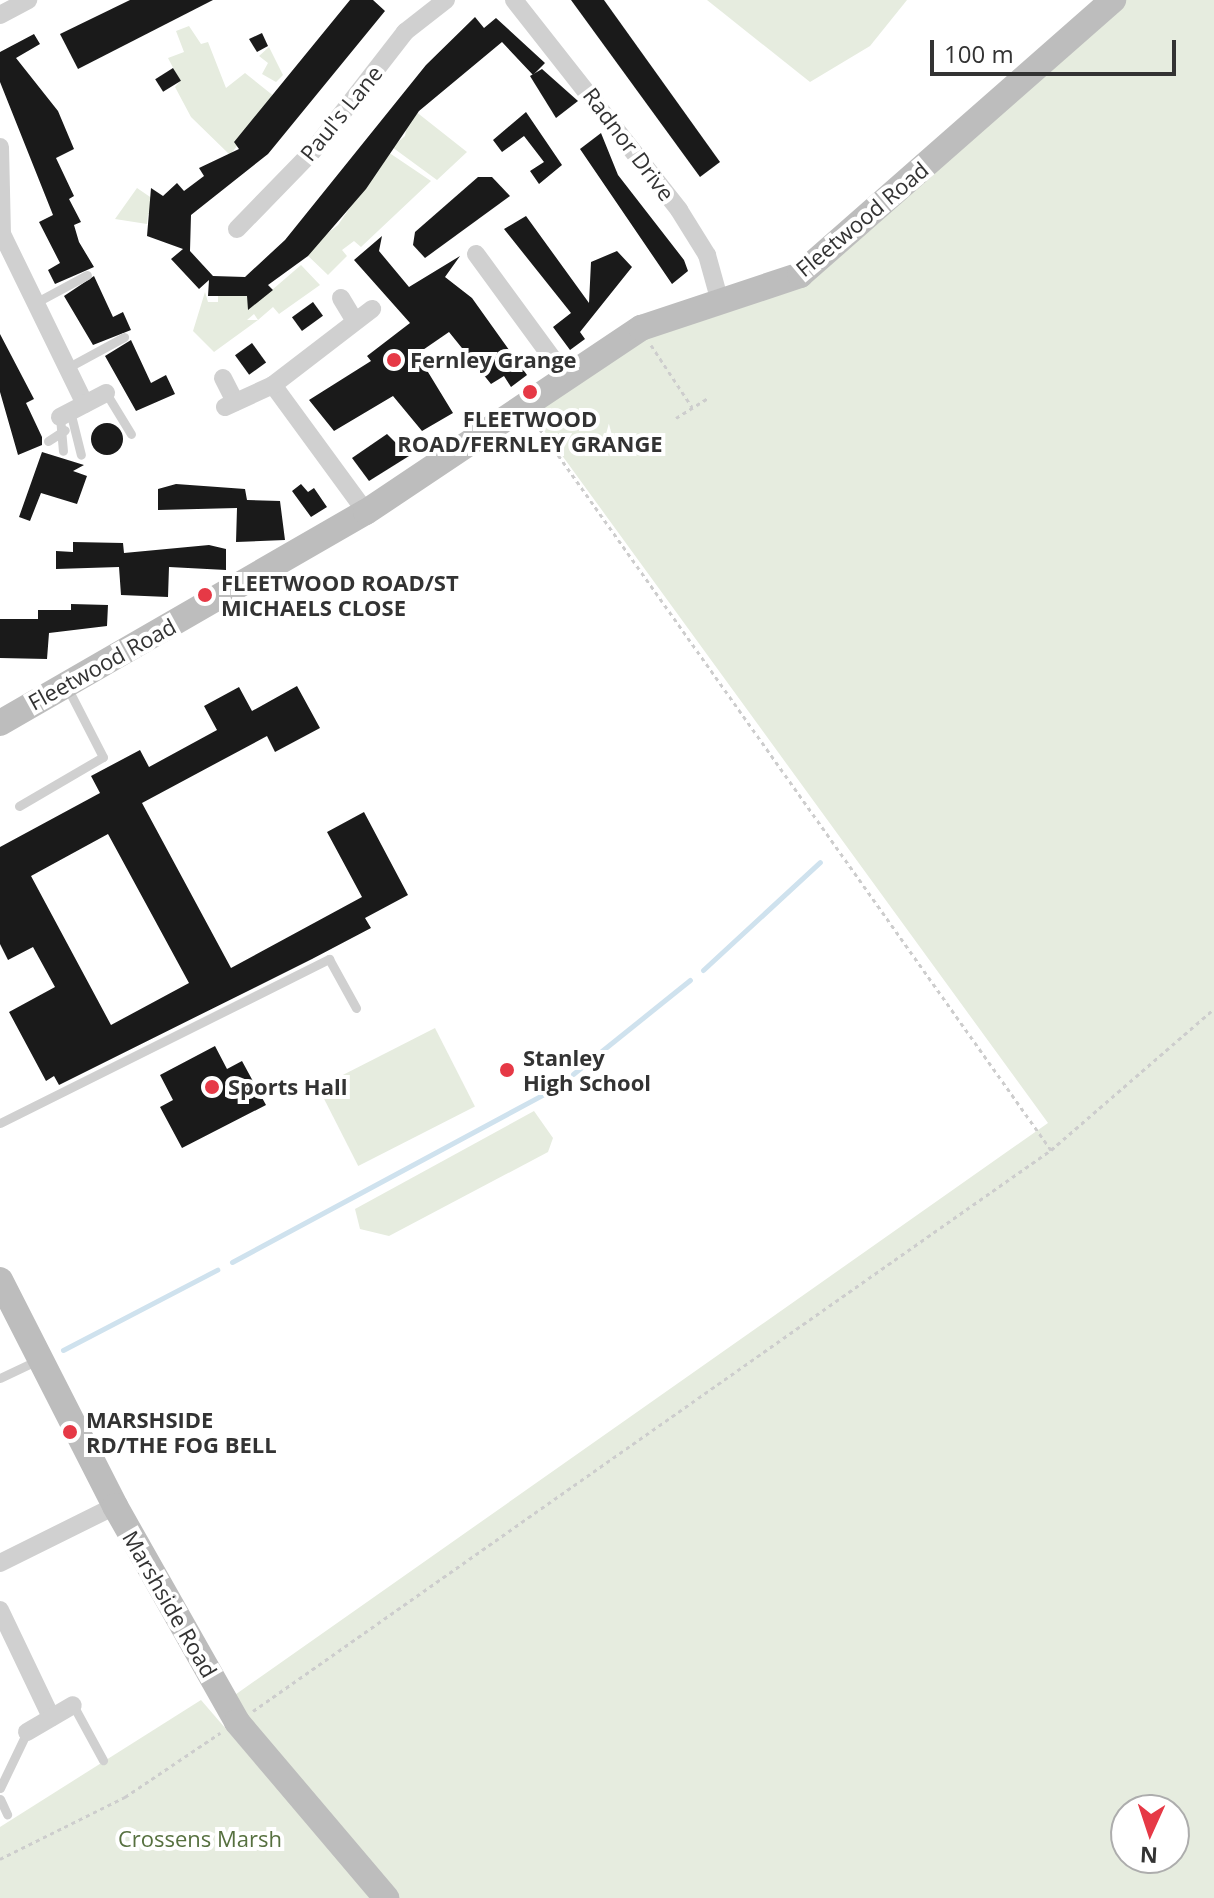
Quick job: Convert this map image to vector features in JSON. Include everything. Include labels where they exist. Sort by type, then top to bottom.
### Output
[{"type":"street","points":[[0,15],[28,0]]},
{"type":"street","name":"Paul's Lane","points":[[237,229],[312,152],[405,32],[446,0]]},
{"type":"street","name":"Radnor Drive","points":[[514,0],[679,210],[707,255],[720,302]]},
{"type":"street","name":"Fleetwood Road","points":[[0,723],[366,512],[641,328],[800,275],[1113,0]]},
{"type":"street","points":[[0,147],[2,234],[67,368],[70,415],[106,393]]},
{"type":"street","points":[[476,254],[566,377]]},
{"type":"street","points":[[341,298],[353,318]]},
{"type":"street","points":[[223,378],[230,404],[273,385],[353,318],[372,309]]},
{"type":"street","points":[[273,385],[366,512]]},
{"type":"street","name":"Marshside Road","points":[[0,1280],[115,1506],[237,1722],[386,1898]]},
{"type":"street","points":[[0,1563],[115,1506]]},
{"type":"street","points":[[0,1610],[51,1717]]},
{"type":"street","points":[[27,1732],[73,1705]]},
{"type":"lane","points":[[35,303],[87,275]]},
{"type":"lane","points":[[67,368],[124,337]]},
{"type":"lane","points":[[106,393],[131,434]]},
{"type":"lane","points":[[48,441],[70,415]]},
{"type":"lane","points":[[63,451],[70,415]]},
{"type":"lane","points":[[70,415],[81,455]]},
{"type":"lane","points":[[19,806],[103,757],[65,684]]},
{"type":"lane","points":[[0,1123],[329,959],[356,1008]]},
{"type":"lane","points":[[0,1378],[41,1359]]},
{"type":"lane","points":[[73,1705],[103,1760]]},
{"type":"lane","points":[[0,1788],[27,1732]]},
{"type":"lane","points":[[0,1799],[7,1814]]},
{"type":"path","points":[[641,328],[692,407]]},
{"type":"path","points":[[676,418],[708,398]]},
{"type":"path","points":[[523,405],[1051,1150]]},
{"type":"path","points":[[0,1859],[125,1797],[237,1722],[1051,1150],[1214,1009]]},
{"type":"green space","points":[[707,0],[907,0],[870,46],[810,82]]},
{"type":"green space","points":[[1126,0],[1214,0],[1214,1898],[397,1898],[232,1697],[1048,1123],[529,410],[644,336],[806,282]]},
{"type":"green space","points":[[189,26],[201,44],[208,42],[226,88],[245,73],[275,97],[230,155],[191,117],[175,87],[180,81],[168,58],[184,52],[176,31]]},
{"type":"green space","points":[[269,47],[283,75],[276,82],[262,74],[268,63],[259,56]]},
{"type":"green space","points":[[410,107],[467,152],[437,180],[392,147],[405,136]]},
{"type":"green space","points":[[388,152],[431,181],[361,247],[354,241],[342,250],[347,256],[328,275],[304,252],[338,225]]},
{"type":"green space","points":[[137,188],[156,201],[158,214],[148,214],[147,224],[115,219]]},
{"type":"green space","points":[[301,265],[320,285],[279,314],[273,307],[258,320],[214,352],[193,331],[205,292],[208,302],[218,302],[218,296],[272,290]]},
{"type":"green space","points":[[435,1028],[475,1106],[358,1166],[318,1087]]},
{"type":"green space","points":[[534,1111],[553,1138],[548,1152],[389,1236],[360,1229],[355,1209]]},
{"type":"green space","name":"Crossens Marsh","points":[[201,1700],[372,1898],[0,1898],[0,1827]]},
{"type":"building","points":[[130,0],[213,0],[78,69],[60,34]]},
{"type":"building","points":[[350,0],[373,0],[385,11],[268,154],[191,215],[190,251],[213,276],[245,277],[285,240],[426,65],[475,17],[484,28],[496,18],[545,63],[533,75],[502,42],[419,111],[366,189],[308,256],[268,285],[273,290],[248,310],[247,296],[208,296],[209,280],[199,289],[171,259],[183,249],[147,236],[151,188],[163,196],[177,183],[184,191],[204,176],[199,168],[239,149],[234,142]]},
{"type":"building","points":[[571,0],[604,0],[720,162],[700,177]]},
{"type":"building","points":[[262,33],[268,46],[257,52],[249,39]]},
{"type":"building","points":[[34,34],[40,44],[16,58],[58,111],[74,149],[56,158],[74,196],[69,199],[81,222],[74,225],[79,242],[94,267],[55,284],[48,270],[60,263],[39,222],[53,215],[0,82],[0,52]]},
{"type":"building","points":[[173,68],[181,81],[163,92],[155,79]]},
{"type":"building","points":[[542,69],[578,101],[556,118],[530,76]]},
{"type":"building","points":[[526,112],[562,165],[539,184],[530,171],[544,162],[524,136],[502,152],[493,140]]},
{"type":"building","points":[[601,133],[618,175],[684,260],[688,271],[672,284],[580,149]]},
{"type":"building","points":[[478,177],[492,177],[510,196],[425,258],[413,245],[415,232]]},
{"type":"building","points":[[526,216],[589,303],[591,262],[617,251],[632,267],[580,332],[585,339],[570,350],[553,327],[571,313],[504,229]]},
{"type":"building","points":[[382,236],[379,251],[409,287],[460,256],[445,277],[472,298],[527,375],[511,387],[504,376],[491,384],[449,332],[417,354],[453,413],[422,431],[393,396],[334,431],[309,400],[371,361],[367,356],[410,323],[354,260]]},
{"type":"building","points":[[94,276],[113,317],[123,312],[131,330],[93,345],[64,296]]},
{"type":"building","points":[[313,302],[323,316],[302,331],[292,317]]},
{"type":"building","points":[[0,334],[34,399],[26,403],[42,437],[42,445],[18,455],[0,392]]},
{"type":"building","points":[[131,340],[151,383],[166,375],[175,394],[136,411],[105,356]]},
{"type":"building","points":[[252,343],[266,362],[249,375],[235,355]]},
{"type":"building","points":[[107,423],[118,428],[123,439],[118,450],[107,455],[96,450],[91,439],[96,428]]},
{"type":"building","points":[[387,434],[409,456],[369,481],[352,458]]},
{"type":"building","points":[[42,452],[84,465],[73,471],[87,476],[77,504],[41,493],[30,521],[19,517]]},
{"type":"building","points":[[176,484],[245,489],[247,500],[280,501],[285,540],[236,542],[237,508],[158,510],[158,489]]},
{"type":"building","points":[[301,484],[308,492],[314,488],[327,507],[311,517],[292,491]]},
{"type":"building","points":[[73,542],[123,543],[124,553],[209,545],[226,549],[226,570],[169,567],[168,597],[121,595],[119,567],[56,569],[56,551],[73,552]]},
{"type":"building","points":[[71,604],[108,605],[107,626],[49,633],[47,659],[0,658],[0,619],[38,619],[38,610],[71,610]]},
{"type":"building","points":[[297,686],[320,728],[275,752],[267,736],[142,803],[231,968],[362,897],[327,832],[364,812],[408,895],[365,918],[371,928],[312,959],[59,1085],[54,1076],[46,1081],[9,1012],[55,987],[33,947],[8,960],[0,944],[0,847],[100,793],[91,776],[140,750],[149,767],[217,730],[204,706],[239,687],[252,711]],"holes":[[[108,834],[189,983],[111,1025],[31,876]]]},
{"type":"building","name":"Sports Hall","points":[[215,1046],[227,1069],[242,1061],[266,1105],[182,1148],[160,1107],[173,1100],[160,1075]]},
{"type":"waterway","points":[[703,970],[820,862]]},
{"type":"waterway","points":[[573,1074],[690,980]]},
{"type":"waterway","points":[[232,1262],[549,1091]]},
{"type":"waterway","points":[[63,1350],[217,1270]]},
{"type":"place","name":"Fernley Grange","points":[[394,360]]},
{"type":"place","name":"FLEETWOOD ROAD/FERNLEY GRANGE","points":[[530,392]]},
{"type":"place","name":"FLEETWOOD ROAD/ST MICHAELS CLOSE","points":[[205,595]]},
{"type":"place","name":"Stanley High School","points":[[507,1070]]},
{"type":"place","name":"Sports Hall","points":[[212,1087]]},
{"type":"place","name":"MARSHSIDE RD/THE FOG BELL","points":[[70,1432]]}]
